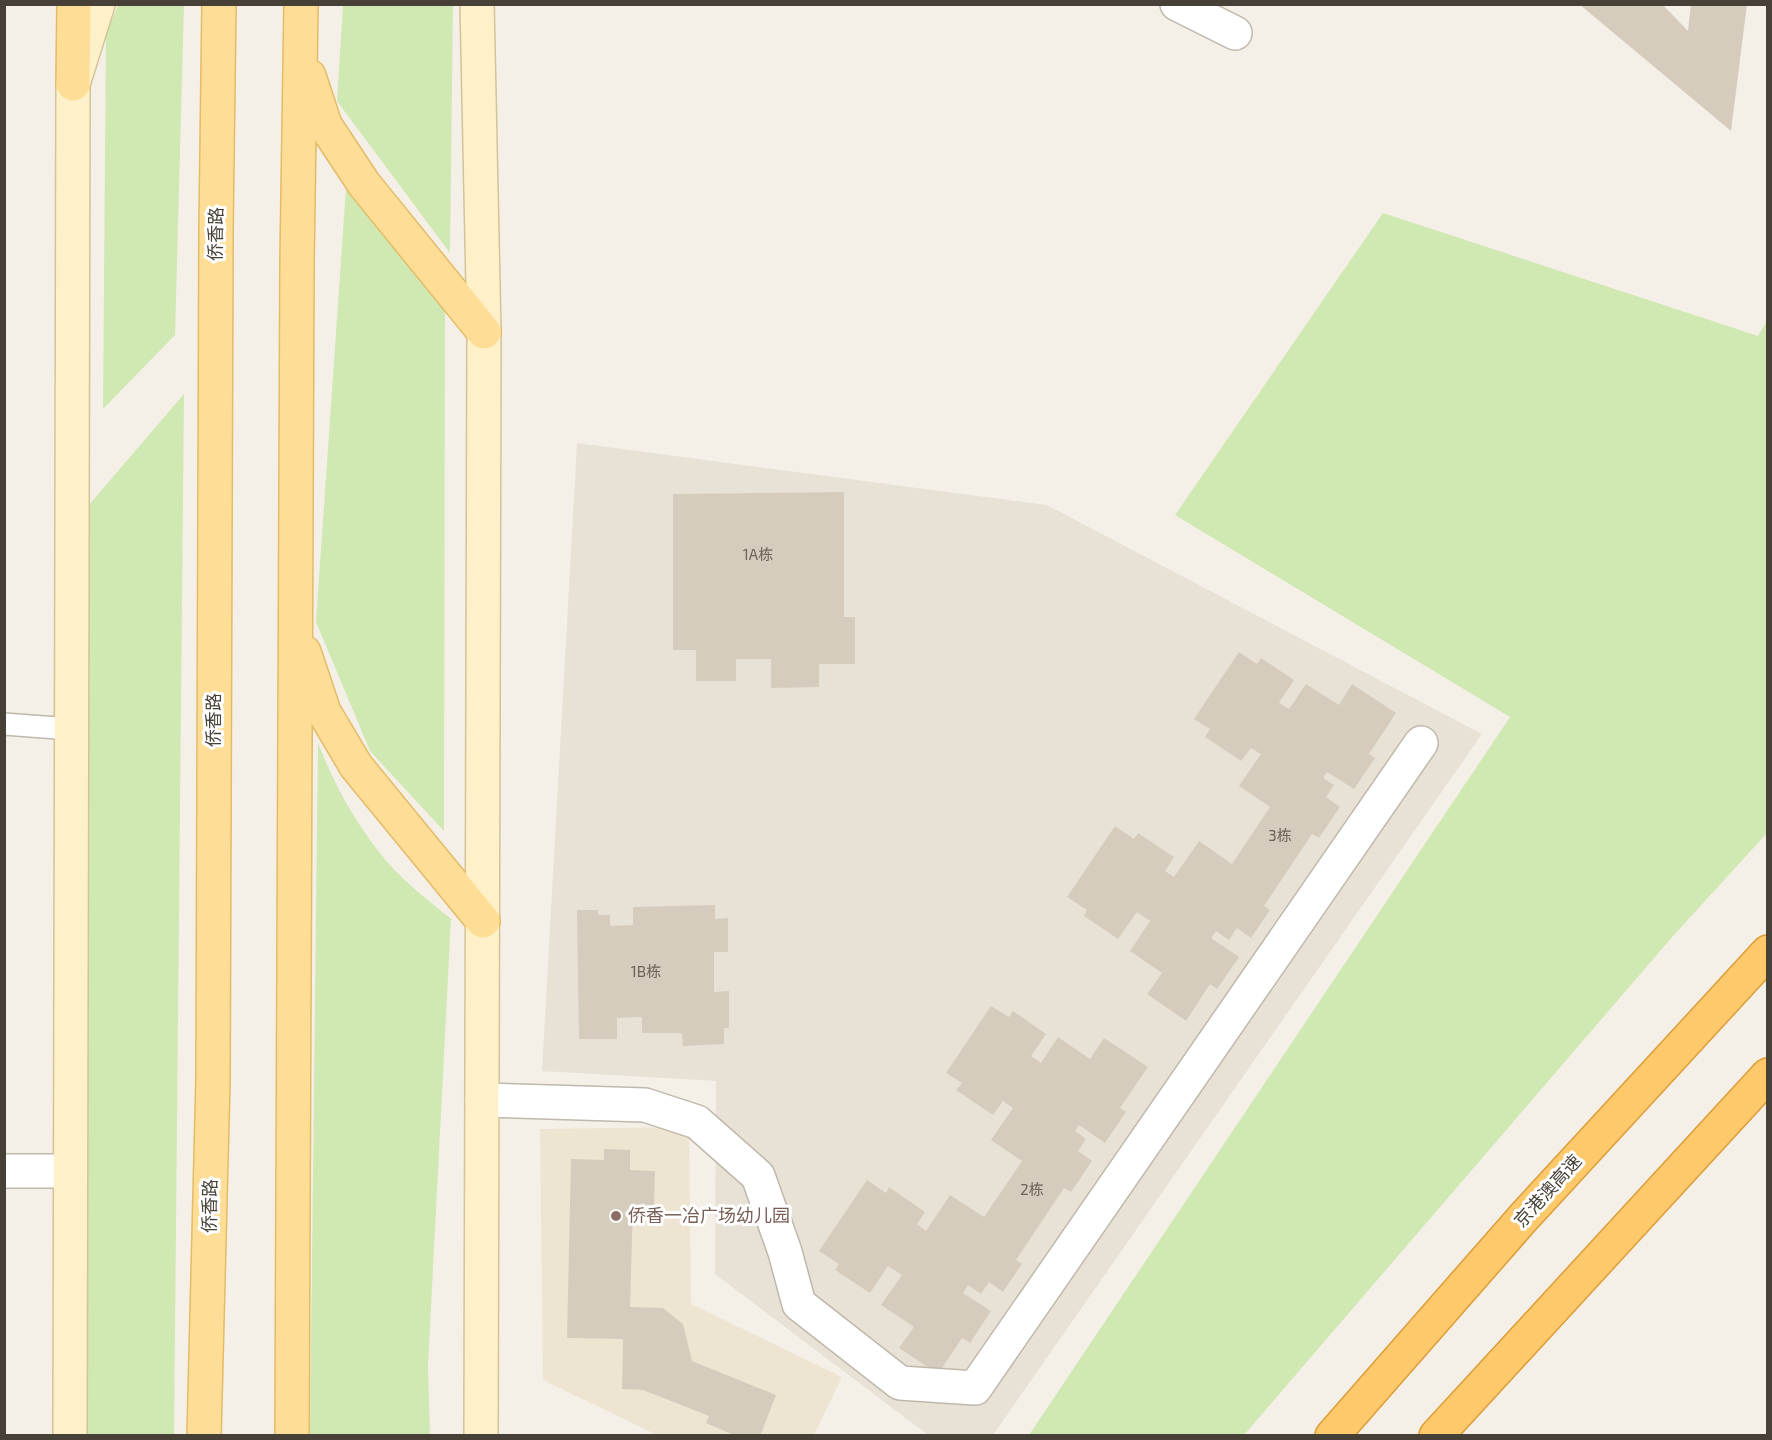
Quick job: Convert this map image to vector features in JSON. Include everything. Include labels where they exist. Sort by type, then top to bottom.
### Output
[{"type":"highway","name":"京港澳高速","points":[[1332,1436],[1523,1218],[1767,952]]},
{"type":"highway","points":[[1436,1436],[1767,1075]]},
{"type":"main road","points":[[70,1436],[74,4]]},
{"type":"main road","points":[[73,84],[98,4]]},
{"type":"main road","name":"侨香路","points":[[204,1436],[213,1079],[219,4]]},
{"type":"main road","points":[[292,1436],[297,263],[301,4]]},
{"type":"main road","points":[[477,4],[484,332],[481,1436]]},
{"type":"main road","points":[[301,51],[325,125],[364,184],[484,332]]},
{"type":"main road","points":[[296,627],[324,712],[356,766],[483,921]]},
{"type":"street","points":[[1177,4],[1234,33]]},
{"type":"street","points":[[482,1100],[645,1105],[697,1122],[758,1176],[785,1252],[799,1304],[900,1383],[975,1389],[1421,743]]},
{"type":"street","points":[[4,1172],[70,1171]]},
{"type":"lane","points":[[4,724],[71,729]]},
{"type":"shaded area","points":[[577,443],[1047,505],[1482,734],[993,1435],[928,1435],[715,1274],[716,1081],[542,1071]]},
{"type":"shaded area","name":"侨香一冶广场幼儿园","points":[[689,1127],[691,1304],[842,1377],[814,1435],[657,1435],[543,1380],[540,1129]]},
{"type":"green space","points":[[118,5],[184,5],[175,335],[103,409],[106,34]]},
{"type":"green space","points":[[343,5],[453,5],[450,253],[337,101]]},
{"type":"green space","points":[[346,188],[445,306],[444,831],[370,751],[316,622]]},
{"type":"green space","points":[[1383,213],[1758,336],[1767,321],[1767,833],[1673,936],[1244,1435],[1029,1435],[1510,717],[1175,515]]},
{"type":"green space","points":[[184,394],[174,1435],[78,1436],[88,506]]},
{"type":"green space","points":[[318,743],[348,806],[366,835],[403,878],[451,919],[428,1365],[430,1435],[310,1435]]},
{"type":"building","points":[[1579,4],[1662,4],[1688,31],[1691,4],[1747,4],[1731,131]]},
{"type":"building","points":[[844,492],[844,617],[855,617],[855,664],[819,664],[819,687],[771,688],[771,659],[736,659],[736,681],[696,681],[696,650],[673,650],[673,494]]},
{"type":"building","points":[[1239,652],[1257,664],[1261,658],[1294,680],[1279,703],[1289,709],[1306,684],[1339,705],[1352,684],[1396,713],[1369,754],[1375,758],[1354,789],[1327,772],[1323,778],[1334,785],[1326,797],[1340,807],[1319,838],[1312,834],[1264,906],[1270,910],[1251,938],[1237,928],[1229,940],[1216,931],[1211,938],[1239,957],[1217,989],[1210,984],[1186,1021],[1147,994],[1162,973],[1130,951],[1150,921],[1137,912],[1118,939],[1084,916],[1087,910],[1067,897],[1115,826],[1134,839],[1138,833],[1174,857],[1165,871],[1174,877],[1199,841],[1232,864],[1270,807],[1239,786],[1261,754],[1251,748],[1241,761],[1205,737],[1210,729],[1194,719]]},
{"type":"building","points":[[715,905],[715,919],[728,918],[728,952],[714,952],[714,992],[729,991],[729,1028],[724,1028],[724,1044],[683,1046],[682,1033],[642,1033],[642,1017],[617,1018],[617,1039],[579,1039],[577,910],[598,910],[598,915],[610,915],[610,926],[633,925],[633,907]]},
{"type":"building","points":[[991,1006],[1009,1017],[1013,1011],[1046,1034],[1031,1056],[1041,1063],[1058,1037],[1090,1059],[1104,1038],[1148,1067],[1120,1108],[1126,1112],[1105,1143],[1079,1125],[1075,1131],[1086,1139],[1078,1151],[1092,1161],[1071,1192],[1064,1188],[1016,1260],[1022,1264],[1003,1292],[989,1282],[981,1294],[968,1285],[963,1293],[991,1311],[970,1343],[962,1338],[938,1374],[899,1348],[914,1327],[881,1305],[902,1275],[888,1266],[870,1293],[835,1270],[839,1264],[819,1251],[867,1180],[886,1193],[889,1187],[925,1212],[917,1224],[926,1231],[950,1195],[984,1217],[1022,1161],[991,1140],[1013,1108],[1003,1101],[993,1115],[956,1090],[962,1083],[946,1073]]},
{"type":"building","points":[[604,1149],[630,1150],[630,1170],[655,1171],[654,1206],[633,1205],[630,1307],[663,1308],[683,1324],[692,1361],[776,1395],[760,1436],[736,1436],[706,1423],[709,1416],[643,1390],[622,1389],[623,1339],[567,1338],[571,1159],[604,1160]]},
{"type":"place","name":"侨香一冶广场幼儿园","points":[[616,1216]]}]
